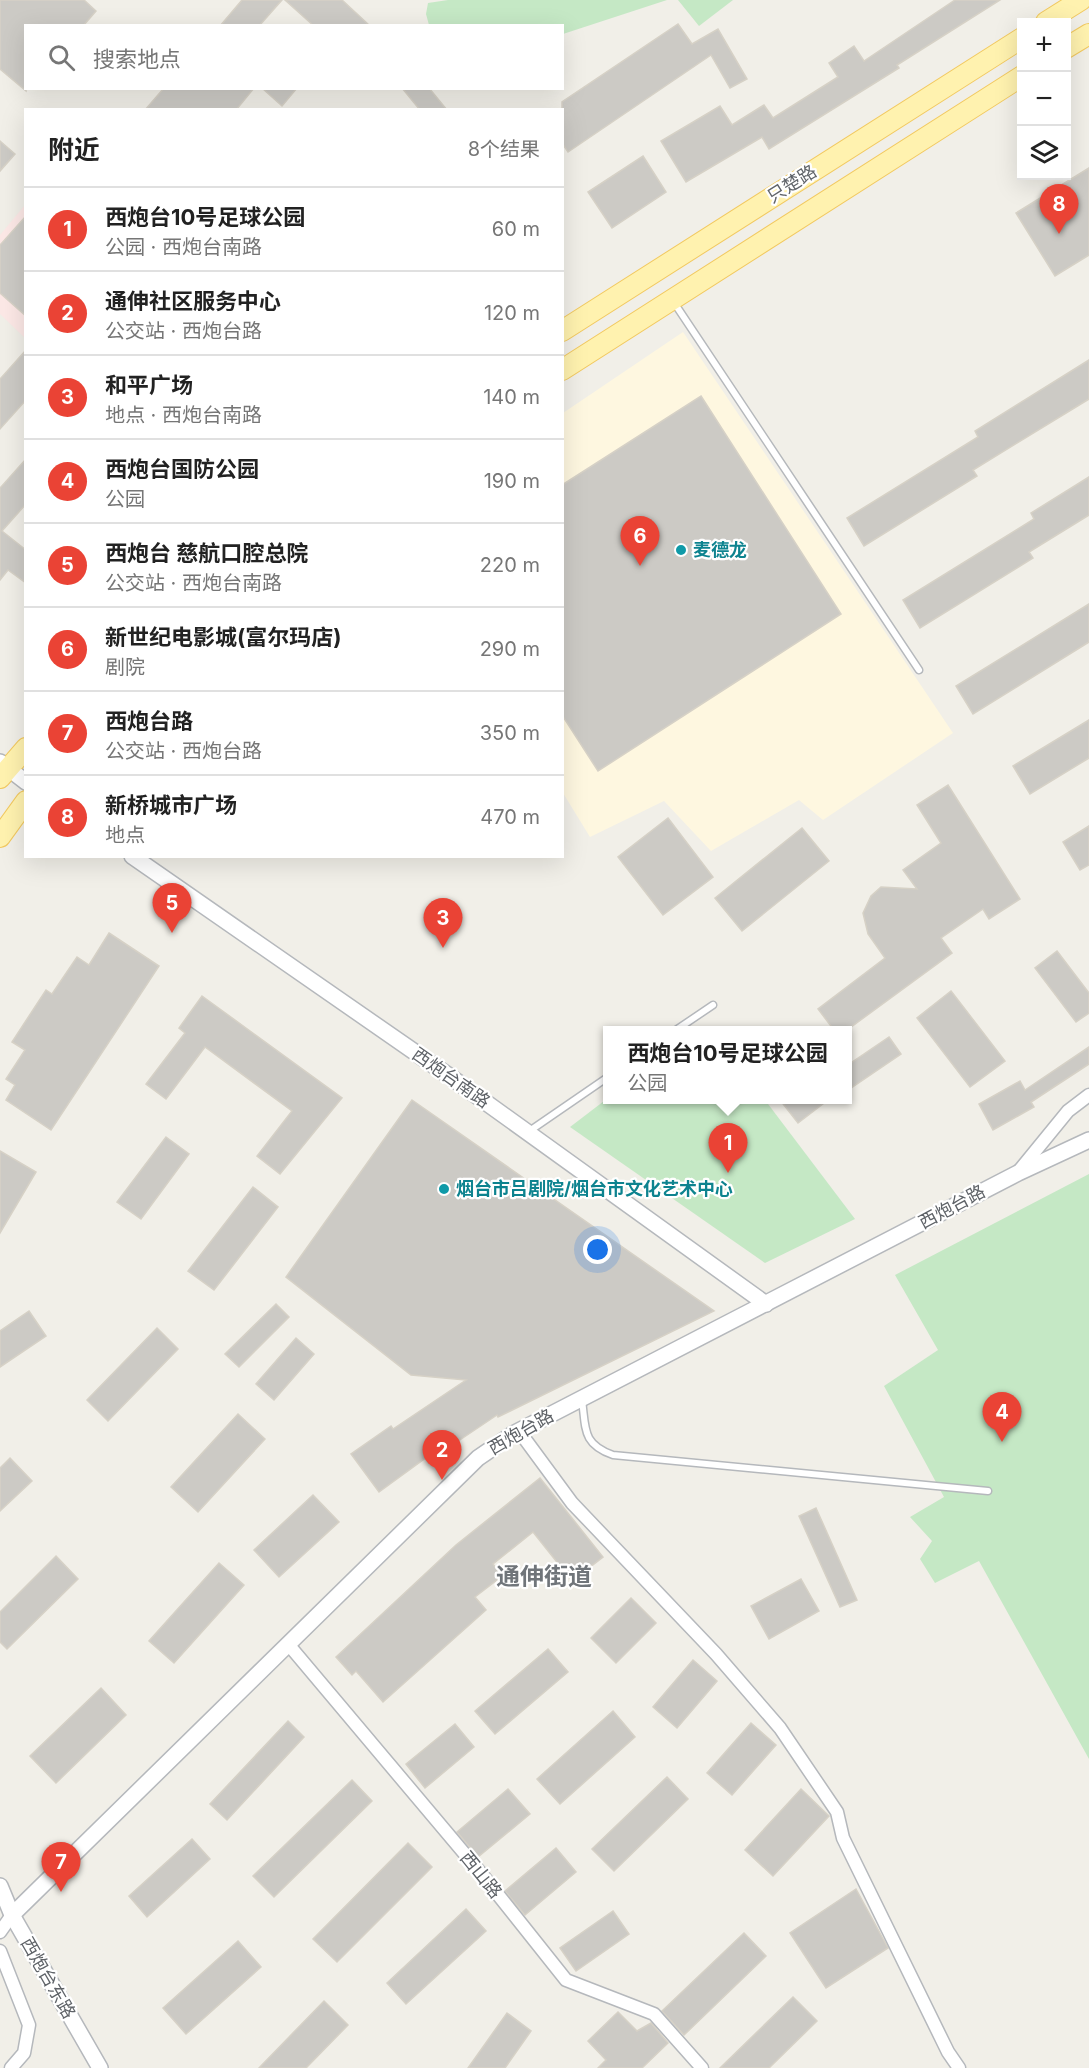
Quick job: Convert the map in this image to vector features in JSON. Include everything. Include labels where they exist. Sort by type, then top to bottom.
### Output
[{"type":"main road","points":[[1052,18],[1081,0]]},
{"type":"main road","points":[[1071,45],[1089,34]]},
{"type":"main road","name":"只楚路","points":[[564,330],[1017,41]]},
{"type":"main road","name":"只楚路","points":[[564,369],[671,298],[1017,79]]},
{"type":"main road","points":[[2,770],[24,750]]},
{"type":"main road","points":[[0,837],[24,804]]},
{"type":"street","points":[[2,770],[24,781]]},
{"type":"street","name":"西炮台南路","points":[[135,858],[527,1132],[766,1304]]},
{"type":"street","name":"西炮台路","points":[[12,1915],[478,1458],[519,1431],[1018,1173],[1068,1111],[1089,1095]]},
{"type":"street","points":[[1018,1173],[1089,1140]]},
{"type":"street","points":[[519,1431],[572,1503],[716,1654],[780,1728],[837,1812],[843,1838],[948,2052],[959,2068]]},
{"type":"street","name":"西山路","points":[[288,1644],[480,1872],[566,1980],[654,2014],[702,2068]]},
{"type":"street","name":"西炮台东路","points":[[0,1886],[12,1915],[100,2068]]},
{"type":"street","points":[[0,1932],[12,1915]]},
{"type":"street","points":[[0,1951],[29,2025],[24,2053],[11,2068]]},
{"type":"lane","points":[[671,298],[919,670]]},
{"type":"lane","points":[[682,1026],[713,1005]]},
{"type":"lane","points":[[527,1132],[603,1080]]},
{"type":"lane","points":[[582,1399],[588,1439],[596,1449],[613,1455],[988,1491]]},
{"type":"shaded area","points":[[24,206],[24,337],[0,314],[0,235]]},
{"type":"shaded area","name":"麦德龙","points":[[683,332],[953,733],[823,820],[799,800],[711,851],[664,801],[590,837],[564,795],[564,412]]},
{"type":"green space","points":[[448,0],[667,0],[564,34],[564,24],[429,24],[426,14],[428,3]]},
{"type":"green space","points":[[678,0],[733,0],[699,26]]},
{"type":"green space","points":[[603,1102],[603,1104],[768,1104],[855,1219],[765,1263],[570,1127]]},
{"type":"green space","points":[[1089,1174],[1089,1759],[979,1561],[935,1583],[920,1559],[932,1541],[910,1517],[944,1497],[884,1386],[938,1350],[895,1275]]},
{"type":"building","points":[[0,0],[84,0],[96,11],[85,24],[24,24],[24,89],[0,69]]},
{"type":"building","points":[[242,0],[282,0],[261,24],[222,24]]},
{"type":"building","points":[[285,0],[342,0],[368,24],[312,24]]},
{"type":"building","points":[[955,0],[1000,0],[897,65],[899,68],[769,149],[762,137],[686,182],[661,141],[720,106],[732,125],[764,105],[773,118],[838,77],[829,63],[854,46],[864,61]]},
{"type":"building","points":[[678,24],[692,44],[718,29],[747,79],[730,88],[711,55],[568,152],[564,146],[562,102]]},
{"type":"building","points":[[162,90],[252,90],[238,108],[147,108]]},
{"type":"building","points":[[264,90],[295,90],[282,106]]},
{"type":"building","points":[[404,90],[431,90],[445,108],[418,108]]},
{"type":"building","points":[[0,141],[15,154],[0,171]]},
{"type":"building","points":[[643,156],[666,192],[612,228],[588,192]]},
{"type":"building","points":[[1089,168],[1089,255],[1055,276],[1016,213]]},
{"type":"building","points":[[24,218],[24,314],[0,293],[0,245]]},
{"type":"building","points":[[24,352],[24,402],[0,429],[0,379]]},
{"type":"building","points":[[1089,360],[1089,399],[973,470],[977,476],[864,546],[847,518],[978,437],[975,431]]},
{"type":"building","name":"麦德龙","points":[[701,396],[841,614],[598,771],[564,718],[564,484]]},
{"type":"building","points":[[24,461],[24,506],[2,531],[24,548],[24,582],[8,570],[0,580],[0,488]]},
{"type":"building","points":[[1089,477],[1089,515],[1029,552],[1033,558],[920,628],[903,600],[1034,519],[1031,513]]},
{"type":"building","points":[[1089,604],[1089,642],[973,714],[956,686]]},
{"type":"building","points":[[1089,720],[1089,758],[1030,794],[1013,766]]},
{"type":"building","points":[[948,785],[1020,899],[989,919],[983,909],[941,938],[952,953],[852,1026],[831,1026],[818,1009],[885,958],[868,934],[863,913],[871,896],[881,887],[917,889],[903,870],[941,843],[917,805]]},
{"type":"building","points":[[668,818],[713,877],[663,915],[618,857]]},
{"type":"building","points":[[1089,826],[1089,865],[1080,870],[1063,842]]},
{"type":"building","points":[[802,828],[829,861],[742,931],[715,898]]},
{"type":"building","points":[[109,933],[159,966],[51,1130],[6,1100],[15,1085],[6,1079],[25,1050],[12,1042],[46,990],[52,994],[77,957],[89,965]]},
{"type":"building","points":[[1057,951],[1089,993],[1089,1013],[1076,1022],[1035,968]]},
{"type":"building","points":[[951,991],[1005,1061],[970,1087],[917,1018]]},
{"type":"building","points":[[202,996],[342,1098],[280,1174],[257,1156],[292,1111],[205,1047],[166,1099],[146,1084],[185,1033],[179,1028]]},
{"type":"building","points":[[889,1037],[901,1054],[852,1087],[852,1062]]},
{"type":"building","points":[[1089,1047],[1089,1064],[1031,1102],[1034,1107],[993,1130],[979,1104],[1020,1081],[1025,1090]]},
{"type":"building","name":"烟台市吕剧院/烟台市文化艺术中心","points":[[412,1100],[714,1311],[498,1417],[497,1415],[436,1456],[434,1452],[379,1492],[351,1454],[391,1426],[393,1429],[466,1380],[411,1375],[286,1277]]},
{"type":"building","points":[[783,1104],[823,1104],[798,1123]]},
{"type":"building","points":[[166,1137],[189,1154],[141,1219],[117,1202]]},
{"type":"building","points":[[0,1151],[36,1172],[0,1233]]},
{"type":"building","points":[[253,1187],[278,1207],[214,1290],[188,1271]]},
{"type":"building","points":[[276,1304],[289,1317],[239,1367],[225,1354]]},
{"type":"building","points":[[29,1311],[46,1336],[0,1367],[0,1331]]},
{"type":"building","points":[[157,1328],[178,1349],[108,1421],[87,1400]]},
{"type":"building","points":[[296,1338],[314,1354],[274,1400],[256,1384]]},
{"type":"building","points":[[238,1414],[265,1439],[198,1512],[171,1487]]},
{"type":"building","points":[[10,1458],[32,1481],[0,1511],[0,1468]]},
{"type":"building","points":[[540,1478],[603,1557],[572,1581],[533,1532],[493,1564],[502,1576],[475,1597],[486,1610],[383,1702],[356,1671],[352,1675],[336,1657],[456,1545]]},
{"type":"building","points":[[313,1495],[339,1522],[279,1577],[254,1550]]},
{"type":"building","points":[[816,1508],[857,1600],[840,1607],[799,1516]]},
{"type":"building","points":[[56,1556],[78,1579],[7,1649],[0,1642],[0,1612]]},
{"type":"building","points":[[219,1563],[244,1585],[174,1663],[149,1641]]},
{"type":"building","points":[[801,1579],[819,1611],[769,1639],[751,1606]]},
{"type":"building","points":[[631,1598],[656,1623],[616,1663],[591,1638]]},
{"type":"building","points":[[548,1649],[568,1672],[495,1734],[475,1711]]},
{"type":"building","points":[[693,1660],[717,1681],[677,1728],[653,1707]]},
{"type":"building","points":[[101,1688],[126,1715],[56,1783],[30,1756]]},
{"type":"building","points":[[613,1711],[635,1737],[560,1804],[537,1779]]},
{"type":"building","points":[[288,1721],[304,1737],[227,1820],[210,1804]]},
{"type":"building","points":[[751,1723],[776,1745],[732,1795],[707,1773]]},
{"type":"building","points":[[455,1724],[474,1747],[425,1788],[406,1764]]},
{"type":"building","points":[[667,1777],[688,1799],[614,1871],[592,1849]]},
{"type":"building","points":[[352,1780],[372,1801],[274,1897],[253,1876]]},
{"type":"building","points":[[508,1789],[530,1814],[478,1857],[457,1832]]},
{"type":"building","points":[[801,1789],[829,1816],[773,1876],[745,1850]]},
{"type":"building","points":[[192,1839],[210,1859],[147,1917],[129,1896]]},
{"type":"building","points":[[408,1843],[432,1867],[337,1962],[313,1939]]},
{"type":"building","points":[[556,1848],[576,1872],[525,1915],[505,1891]]},
{"type":"building","points":[[856,1889],[888,1948],[826,1988],[790,1933]]},
{"type":"building","points":[[466,1909],[486,1931],[406,2004],[387,1983]]},
{"type":"building","points":[[613,1911],[629,1934],[576,1971],[560,1948]]},
{"type":"building","points":[[744,1933],[766,1956],[684,2035],[662,2011]]},
{"type":"building","points":[[238,1941],[261,1967],[186,2034],[163,2008]]},
{"type":"building","points":[[793,1997],[817,2021],[769,2068],[720,2068]]},
{"type":"building","points":[[324,2001],[348,2025],[306,2068],[259,2068]]},
{"type":"building","points":[[618,2012],[637,2031],[651,2023],[668,2043],[642,2068],[598,2068],[606,2060],[588,2041]]},
{"type":"building","points":[[507,2013],[531,2031],[505,2068],[468,2068]]},
{"type":"place","name":"新桥城市广场","points":[[1059,234]]},
{"type":"place","name":"麦德龙","points":[[681,550]]},
{"type":"place","name":"新世纪电影城(富尔玛店)","points":[[640,566]]},
{"type":"place","name":"西炮台 慈航口腔总院","points":[[172,933]]},
{"type":"place","name":"和平广场","points":[[443,948]]},
{"type":"place","name":"西炮台10号足球公园","points":[[728,1173]]},
{"type":"place","name":"烟台市吕剧院/烟台市文化艺术中心","points":[[444,1189]]},
{"type":"place","name":"西炮台国防公园","points":[[1002,1442]]},
{"type":"place","name":"通伸社区服务中心","points":[[442,1480]]},
{"type":"place","name":"西炮台路","points":[[61,1892]]},
{"type":"district","name":"通伸街道","points":[[544,1577]]}]
